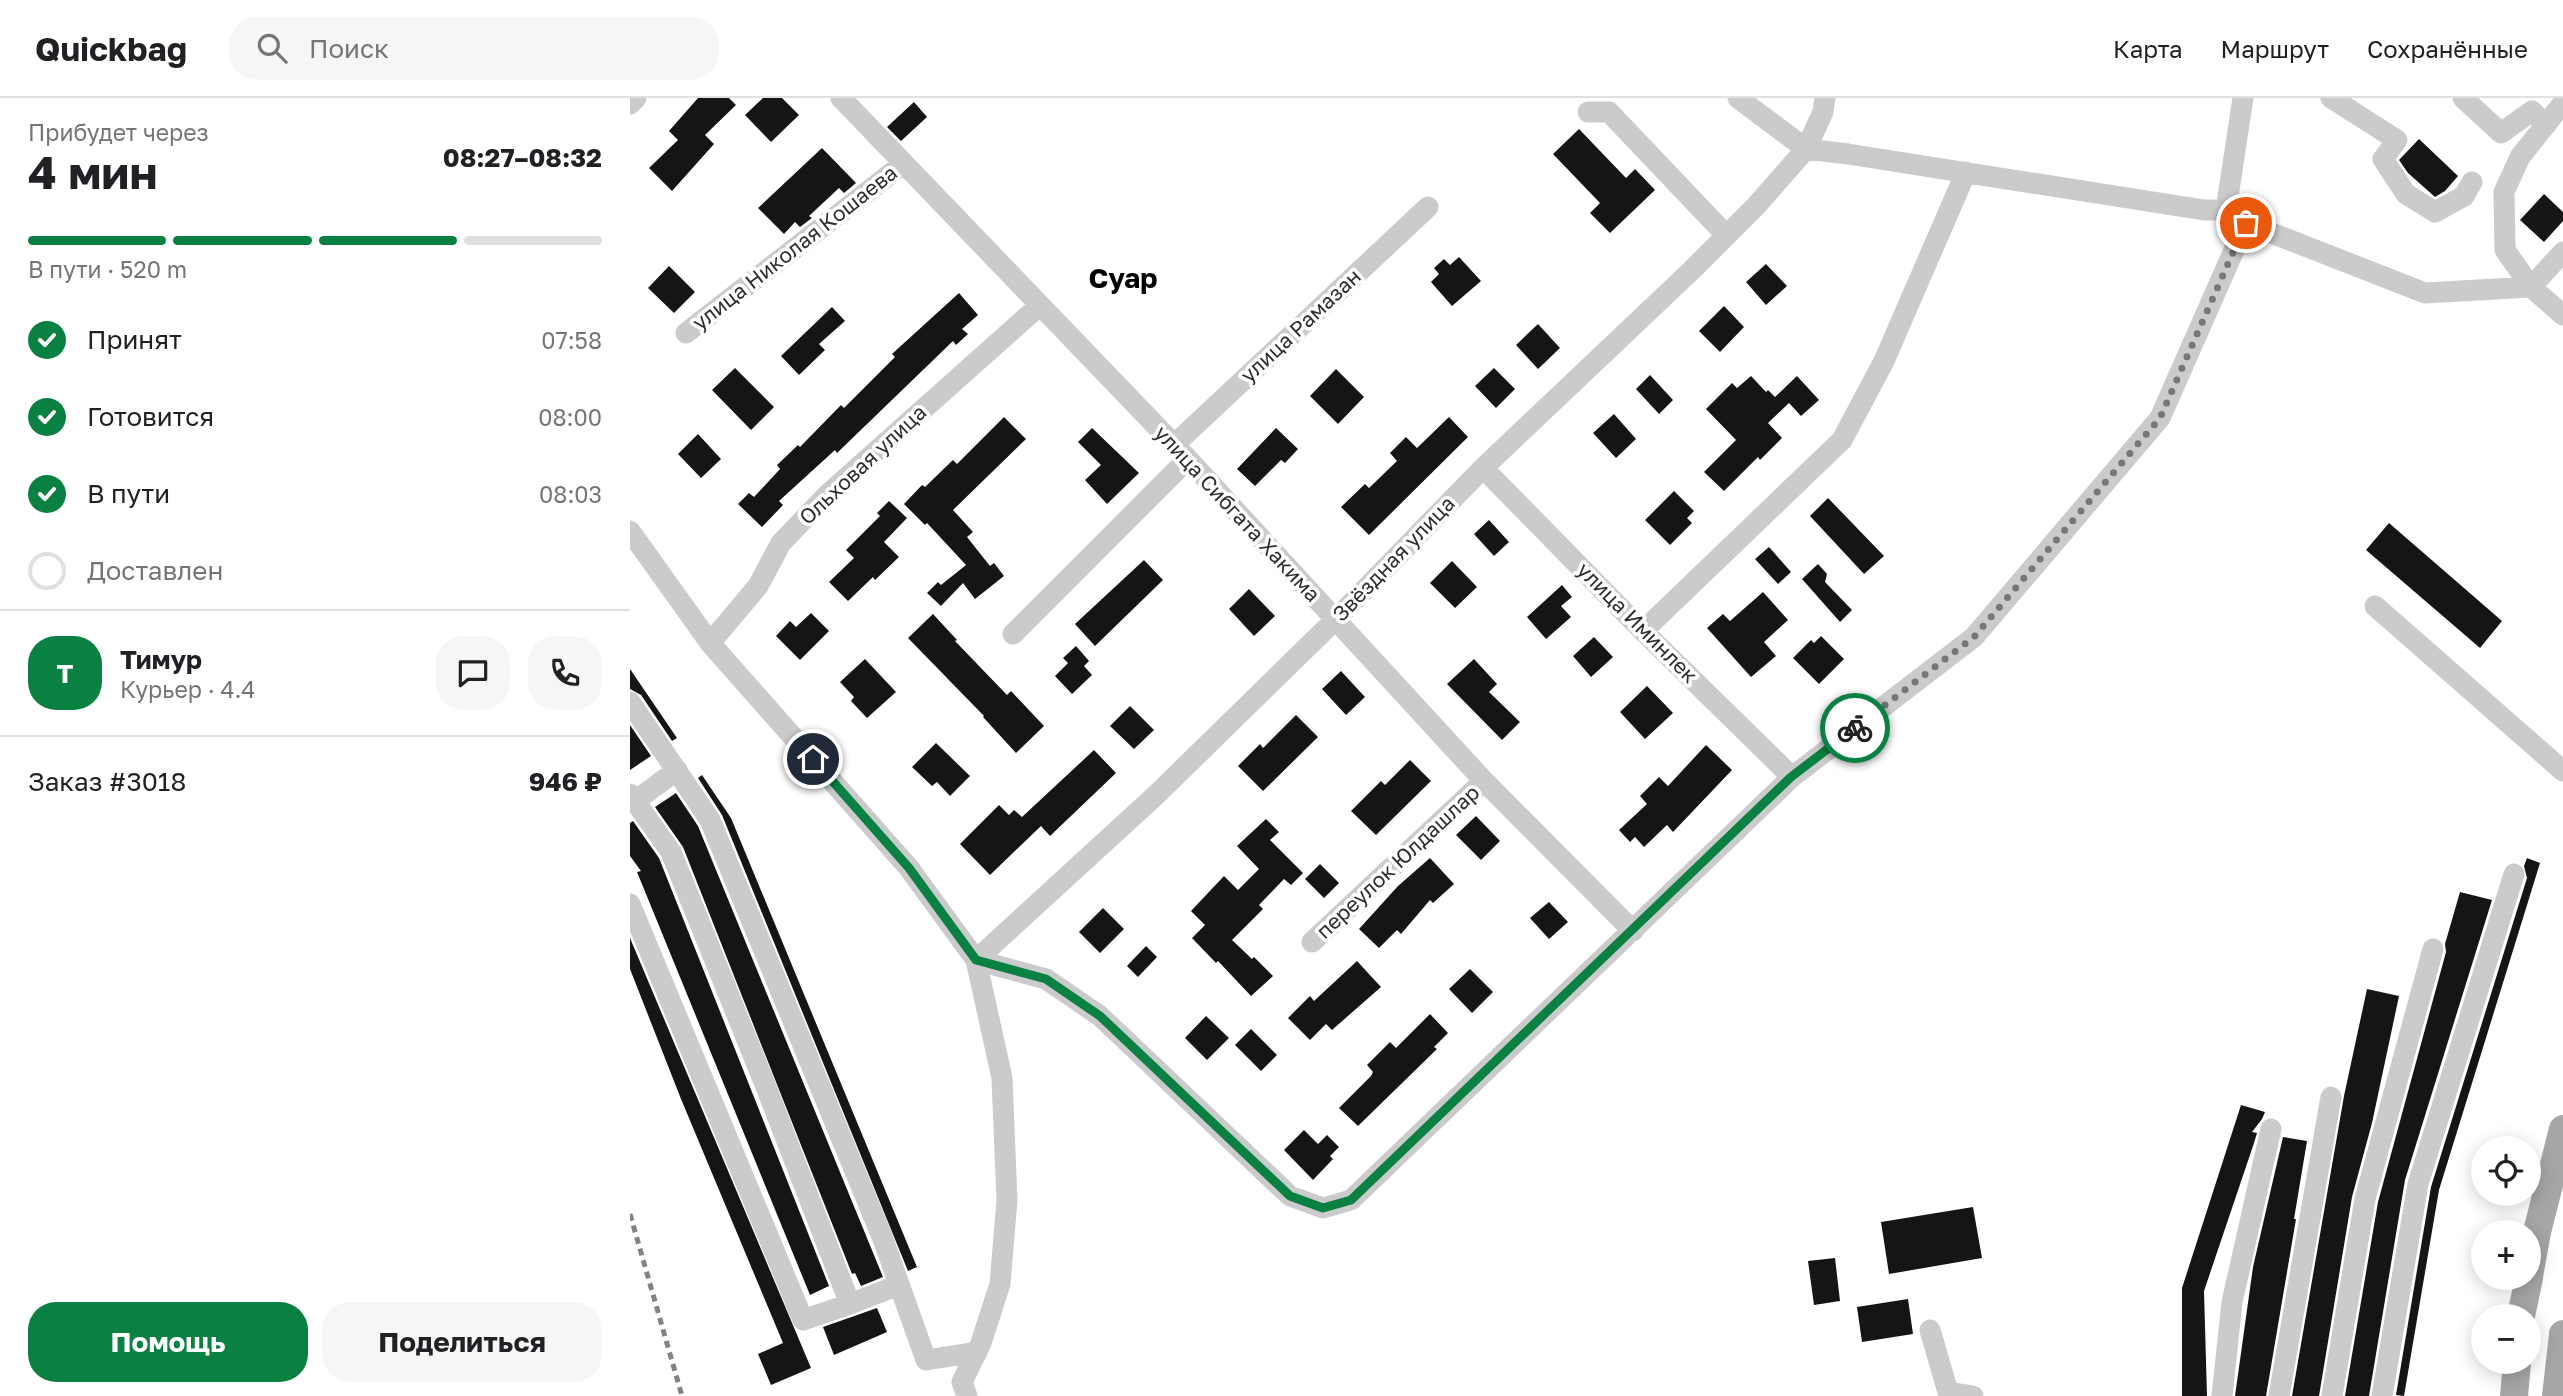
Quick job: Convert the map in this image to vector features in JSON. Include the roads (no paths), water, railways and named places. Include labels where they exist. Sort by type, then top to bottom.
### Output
[{"type":"main road","points":[[2540,1220],[2563,1129]]},
{"type":"main road","points":[[2556,1396],[2563,1334]]},
{"type":"main road","points":[[2514,1396],[2516,1374]]},
{"type":"street","points":[[630,104],[636,98]]},
{"type":"street","name":"улица Сибгата Хакима","points":[[841,98],[1181,452],[1484,781],[1633,931]]},
{"type":"street","points":[[1738,98],[1806,149],[2204,210],[2226,211],[2246,223],[2425,293],[2531,286],[2563,252]]},
{"type":"street","name":"Звёздная улица","points":[[976,960],[1155,796],[1335,620],[1483,468],[1726,235],[1806,149],[1823,112],[1825,98]]},
{"type":"street","points":[[2226,211],[2243,98]]},
{"type":"street","points":[[2330,98],[2397,140],[2383,159],[2406,194],[2435,212],[2464,197],[2472,183]]},
{"type":"street","points":[[2463,98],[2501,132],[2532,111],[2546,125]]},
{"type":"street","points":[[2563,103],[2520,156],[2504,192],[2505,250],[2531,286],[2563,315]]},
{"type":"street","points":[[1588,112],[1609,112],[1726,235]]},
{"type":"street","name":"улица Николая Кошаева","points":[[686,332],[903,164]]},
{"type":"street","points":[[1643,631],[1842,440],[1884,360],[1966,172]]},
{"type":"street","name":"улица Рамазан","points":[[1013,634],[1181,452],[1428,207]]},
{"type":"street","points":[[976,960],[1046,979],[1100,1016],[1290,1196],[1323,1208],[1351,1200],[1791,777],[1974,637],[2160,418],[2246,223]]},
{"type":"street","name":"Ольховая улица","points":[[710,643],[758,586],[782,542],[828,494],[1039,306]]},
{"type":"street","name":"улица Иминлек","points":[[1483,468],[1791,777]]},
{"type":"street","points":[[630,531],[710,643],[909,868],[976,960],[1002,1078],[1007,1200],[1000,1284],[976,1352],[962,1382],[967,1396]]},
{"type":"street","points":[[2375,606],[2563,771]]},
{"type":"street","points":[[630,702],[710,820],[883,1239],[926,1360],[976,1352]]},
{"type":"street","points":[[677,770],[632,797],[671,852],[850,1304]]},
{"type":"street","name":"переулок Юлдашлар","points":[[1312,942],[1484,781]]},
{"type":"street","points":[[2382,1396],[2418,1184],[2514,874]]},
{"type":"street","points":[[630,904],[803,1320],[899,1285]]},
{"type":"street","points":[[2332,1396],[2365,1199],[2433,949]]},
{"type":"street","points":[[2279,1396],[2331,1097]]},
{"type":"street","points":[[2222,1396],[2232,1302],[2271,1129]]},
{"type":"street","points":[[1930,1330],[1948,1392],[1973,1396]]},
{"type":"railway","points":[[630,1214],[682,1396]]},
{"type":"district","name":"Суар","points":[[1123,278]]}]
